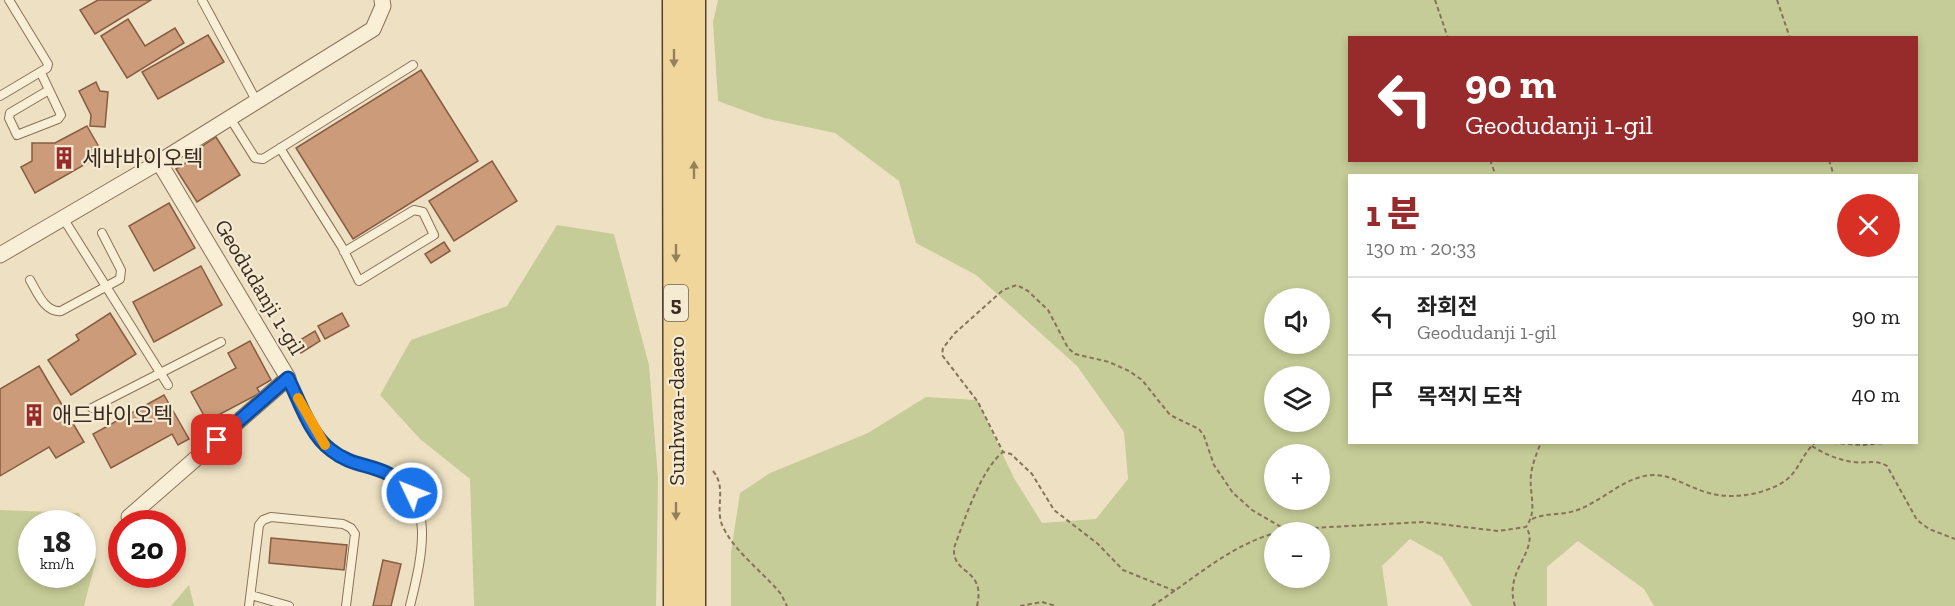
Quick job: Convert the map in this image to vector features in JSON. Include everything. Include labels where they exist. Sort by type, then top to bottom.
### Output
[{"type":"main road","name":"Sunhwan-daero","points":[[674,0],[675,606]]},
{"type":"main road","name":"Sunhwan-daero","points":[[694,0],[694,606]]},
{"type":"street","points":[[0,255],[159,162],[373,29],[383,6],[382,0]]},
{"type":"street","name":"Geodudanji 1-gil","points":[[137,510],[288,378],[159,162]]},
{"type":"lane","points":[[0,96],[41,74],[48,64],[9,0]]},
{"type":"lane","points":[[202,0],[256,102]]},
{"type":"lane","points":[[230,118],[255,158],[263,159],[413,65]]},
{"type":"lane","points":[[41,74],[49,90],[61,115],[58,119],[17,135],[9,118],[10,113],[49,90]]},
{"type":"lane","points":[[280,148],[344,252],[359,281],[434,235],[434,231],[423,212],[414,210],[344,252]]},
{"type":"lane","points":[[63,218],[168,385]]},
{"type":"lane","points":[[30,280],[49,310],[55,312],[106,286],[122,275],[102,233]]},
{"type":"lane","points":[[92,408],[221,342]]},
{"type":"lane","points":[[288,378],[320,439],[331,451],[390,472],[412,493],[419,506],[422,524],[421,560],[410,606]]},
{"type":"lane","points":[[249,606],[259,525],[263,520],[272,517],[343,524],[351,528],[355,534],[346,606]]},
{"type":"lane","points":[[251,595],[289,606]]},
{"type":"path","points":[[1435,0],[1447,36]]},
{"type":"path","points":[[1777,0],[1789,36]]},
{"type":"path","points":[[1175,591],[1123,570],[1098,543],[1054,510],[1032,474],[1011,454],[1003,452],[967,385],[946,362],[942,348],[1003,290],[1017,285],[1028,291],[1048,310],[1068,348],[1075,354],[1109,362],[1129,371],[1142,380],[1170,415],[1199,429],[1204,436],[1214,465],[1233,493],[1252,510],[1272,522]]},
{"type":"path","points":[[1532,519],[1532,469],[1540,444]]},
{"type":"path","points":[[1330,527],[1423,522],[1498,531],[1526,527],[1532,519],[1543,514],[1565,514],[1581,509],[1621,486],[1646,476],[1665,476],[1712,495],[1758,493],[1787,479],[1801,465],[1814,444]]},
{"type":"path","points":[[1848,444],[1874,444]]},
{"type":"path","points":[[1812,446],[1844,461],[1856,463],[1879,461],[1887,465],[1917,520],[1929,529],[1955,538]]},
{"type":"path","points":[[977,606],[979,592],[976,579],[958,564],[954,556],[954,548],[983,479],[997,456],[1003,452]]},
{"type":"path","points":[[706,466],[720,479],[720,520],[724,529],[781,594],[787,606]]},
{"type":"path","points":[[1515,606],[1513,579],[1529,548],[1530,534],[1526,527]]},
{"type":"path","points":[[1152,606],[1211,563],[1264,537]]},
{"type":"path","points":[[1020,606],[1042,602],[1056,606]]},
{"type":"green space","points":[[718,0],[1955,0],[1955,606],[1654,606],[1644,589],[1578,541],[1547,567],[1547,606],[1472,606],[1442,557],[1410,539],[1382,566],[1388,606],[731,606],[731,552],[740,493],[770,473],[868,433],[926,397],[977,400],[1014,478],[1042,523],[1096,519],[1128,479],[1124,432],[1077,366],[976,275],[916,243],[899,181],[835,133],[764,118],[718,101],[713,22]]},
{"type":"green space","points":[[557,225],[614,234],[649,365],[658,478],[656,606],[474,606],[470,479],[420,439],[380,395],[411,340],[507,306]]},
{"type":"green space","points":[[0,510],[18,511],[18,588],[89,588],[84,606],[0,606]]},
{"type":"green space","points":[[189,585],[194,606],[171,606]]},
{"type":"building","points":[[98,0],[151,0],[95,34],[80,10]]},
{"type":"building","points":[[128,19],[145,46],[175,28],[184,43],[127,78],[101,36]]},
{"type":"building","points":[[208,35],[224,62],[158,99],[142,72]]},
{"type":"building","points":[[421,70],[478,161],[353,239],[296,148]]},
{"type":"building","points":[[96,82],[100,91],[108,92],[105,127],[90,126],[91,115],[79,91]]},
{"type":"building","name":"세바바이오텍","points":[[87,126],[103,154],[35,193],[21,167],[32,161],[32,143],[55,143]]},
{"type":"building","points":[[216,137],[240,175],[197,202],[176,169],[201,153],[198,149]]},
{"type":"building","points":[[492,161],[517,201],[454,241],[429,201]]},
{"type":"building","points":[[169,203],[195,248],[154,271],[129,226]]},
{"type":"building","points":[[444,242],[450,251],[431,263],[425,254]]},
{"type":"building","points":[[201,266],[222,305],[154,342],[133,302]]},
{"type":"building","points":[[110,313],[136,354],[71,395],[48,360],[79,340],[76,335]]},
{"type":"building","points":[[342,313],[349,326],[325,339],[318,326]]},
{"type":"building","points":[[315,331],[320,341],[301,353],[295,343]]},
{"type":"building","points":[[250,341],[271,380],[257,388],[260,393],[207,421],[191,392],[236,368],[228,353]]},
{"type":"building","name":"애드바이오텍","points":[[39,366],[84,442],[56,458],[49,447],[0,476],[0,389]]},
{"type":"building","points":[[164,395],[189,439],[178,445],[172,434],[111,468],[93,434]]},
{"type":"building","points":[[271,538],[347,545],[344,570],[269,563]]},
{"type":"building","points":[[383,560],[401,564],[391,606],[373,606]]},
{"type":"slow traffic","points":[[298,398],[325,445]]},
{"type":"place","name":"세바바이오텍","points":[[64,158]]},
{"type":"place","name":"애드바이오텍","points":[[34,415]]},
{"type":"route","points":[[217,440],[288,378],[320,439],[331,451],[348,459],[390,472],[412,493]]}]
